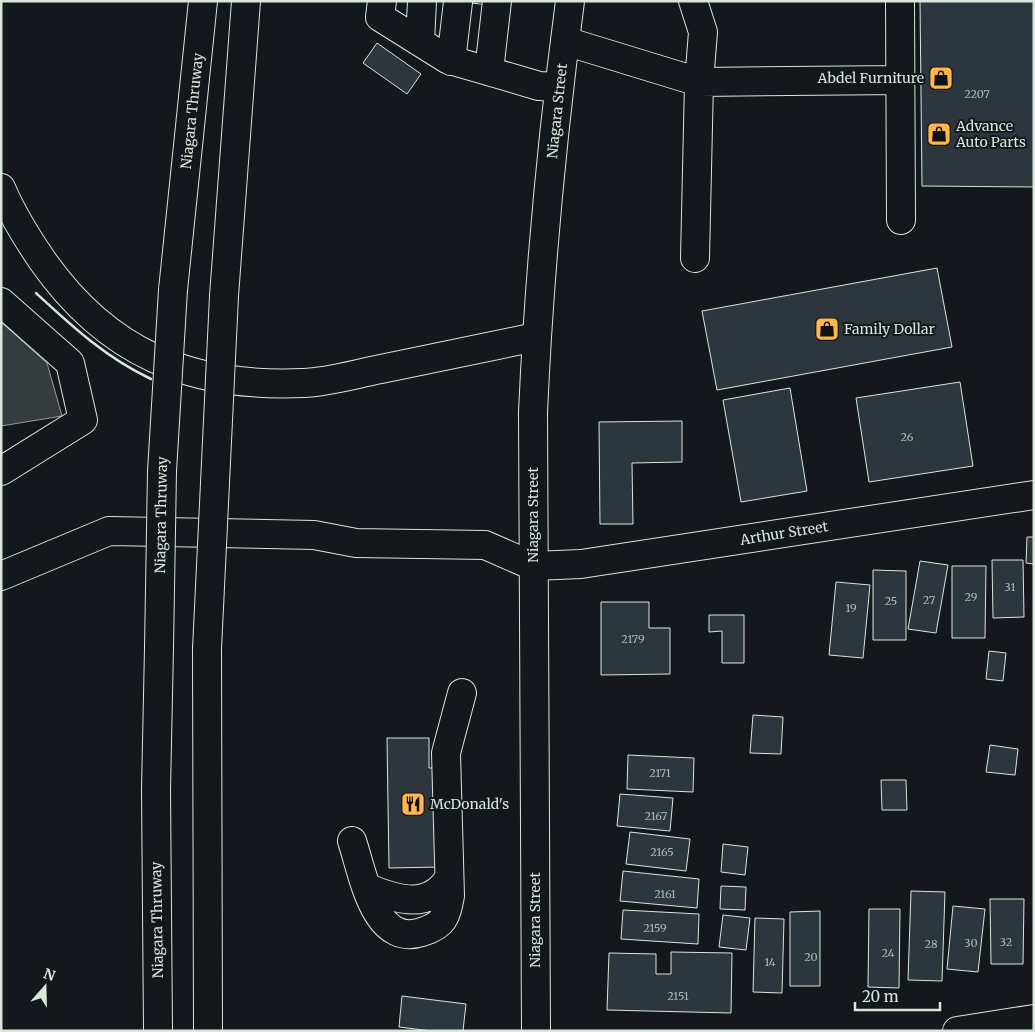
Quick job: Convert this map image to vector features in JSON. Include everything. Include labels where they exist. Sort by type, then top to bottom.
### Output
[{"type":"main road","name":"Niagara Thruway","points":[[158,1031],[156,790],[162,471],[173,290],[204,1]]},
{"type":"main road","points":[[208,1031],[207,649],[224,296],[246,1]]},
{"type":"main road","points":[[420,42],[422,1]]},
{"type":"main road","name":"Niagara Street","points":[[536,1031],[533,414],[536,338],[559,87],[570,1]]},
{"type":"main road","points":[[693,1],[703,32],[699,82],[695,258]]},
{"type":"main road","points":[[900,1],[901,220]]},
{"type":"main road","points":[[471,66],[479,2]]},
{"type":"main road","points":[[471,66],[479,2]]},
{"type":"main road","points":[[391,9],[420,42],[471,66],[539,86],[559,87]]},
{"type":"main road","points":[[565,41],[699,82],[900,80]]},
{"type":"main road","points":[[1,188],[22,230],[58,282],[80,308],[124,343],[152,358],[192,371],[221,378],[263,383],[304,383],[342,378],[536,338]]},
{"type":"main road","points":[[1,302],[70,362],[83,420],[1,471]]},
{"type":"main road","name":"Arthur Street","points":[[533,566],[581,564],[1034,495]]},
{"type":"main road","points":[[1,576],[109,531],[314,535],[356,543],[485,545],[533,566]]},
{"type":"main road","points":[[352,841],[378,916],[388,927],[401,933],[416,934],[434,928],[446,917],[450,896],[446,753],[462,693]]},
{"type":"main road","points":[[957,1031],[1034,1019]]},
{"type":"shaded area","points":[[1,322],[47,363],[62,416],[1,426]]},
{"type":"building","points":[[454,1],[490,1],[489,5]]},
{"type":"building","points":[[920,1],[1034,1],[1034,187],[922,186]]},
{"type":"building","points":[[377,43],[421,74],[407,94],[363,63]]},
{"type":"building","name":"Family Dollar","points":[[937,268],[952,347],[717,390],[702,311]]},
{"type":"building","points":[[960,382],[973,466],[869,482],[856,398]]},
{"type":"building","points":[[790,388],[807,491],[741,502],[723,400]]},
{"type":"building","points":[[682,421],[682,462],[632,463],[633,524],[600,524],[599,422]]},
{"type":"building","points":[[1027,537],[1034,537],[1034,564],[1026,563]]},
{"type":"building","points":[[992,560],[1023,560],[1024,617],[993,618]]},
{"type":"building","points":[[920,561],[948,565],[936,633],[908,629]]},
{"type":"building","points":[[952,566],[986,566],[985,638],[952,638]]},
{"type":"building","points":[[873,570],[906,571],[906,640],[873,640]]},
{"type":"building","points":[[836,582],[870,585],[863,658],[829,655]]},
{"type":"building","points":[[601,602],[649,602],[649,628],[670,628],[670,674],[601,675]]},
{"type":"building","points":[[709,615],[744,615],[744,663],[722,663],[722,631],[709,632]]},
{"type":"building","points":[[989,651],[1006,653],[1003,681],[986,679]]},
{"type":"building","points":[[753,715],[783,717],[781,754],[750,753]]},
{"type":"building","name":"McDonald's","points":[[387,738],[429,738],[429,768],[438,768],[439,867],[389,868]]},
{"type":"building","points":[[990,745],[1018,749],[1015,775],[986,772]]},
{"type":"building","points":[[628,755],[694,758],[693,792],[627,789]]},
{"type":"building","points":[[881,780],[906,780],[907,810],[882,810]]},
{"type":"building","points":[[620,794],[673,798],[670,831],[617,826]]},
{"type":"building","points":[[630,832],[690,839],[686,871],[626,864]]},
{"type":"building","points":[[723,844],[748,847],[745,875],[721,872]]},
{"type":"building","points":[[623,871],[699,879],[697,908],[620,901]]},
{"type":"building","points":[[721,886],[746,887],[745,910],[720,909]]},
{"type":"building","points":[[911,891],[945,892],[942,981],[908,980]]},
{"type":"building","points":[[990,899],[1024,899],[1023,964],[991,964]]},
{"type":"building","points":[[953,906],[985,909],[978,972],[947,969]]},
{"type":"building","points":[[869,909],[900,909],[899,988],[868,987]]},
{"type":"building","points":[[623,910],[699,914],[698,944],[621,939]]},
{"type":"building","points":[[820,911],[820,986],[790,986],[790,912]]},
{"type":"building","points":[[723,915],[750,918],[746,950],[719,947]]},
{"type":"building","points":[[755,918],[784,919],[782,993],[753,992]]},
{"type":"building","points":[[671,952],[732,953],[731,1013],[607,1010],[609,953],[656,954],[656,974],[671,974]]},
{"type":"building","points":[[402,996],[466,1004],[463,1031],[432,1031],[399,1027]]},
{"type":"wall","points":[[36,293],[104,351],[151,379]]},
{"type":"place","name":"Abdel Furniture","points":[[941,78]]},
{"type":"place","name":"Advance Auto Parts","points":[[939,134]]},
{"type":"place","name":"Family Dollar","points":[[827,329]]},
{"type":"place","name":"McDonald's","points":[[413,804]]}]
